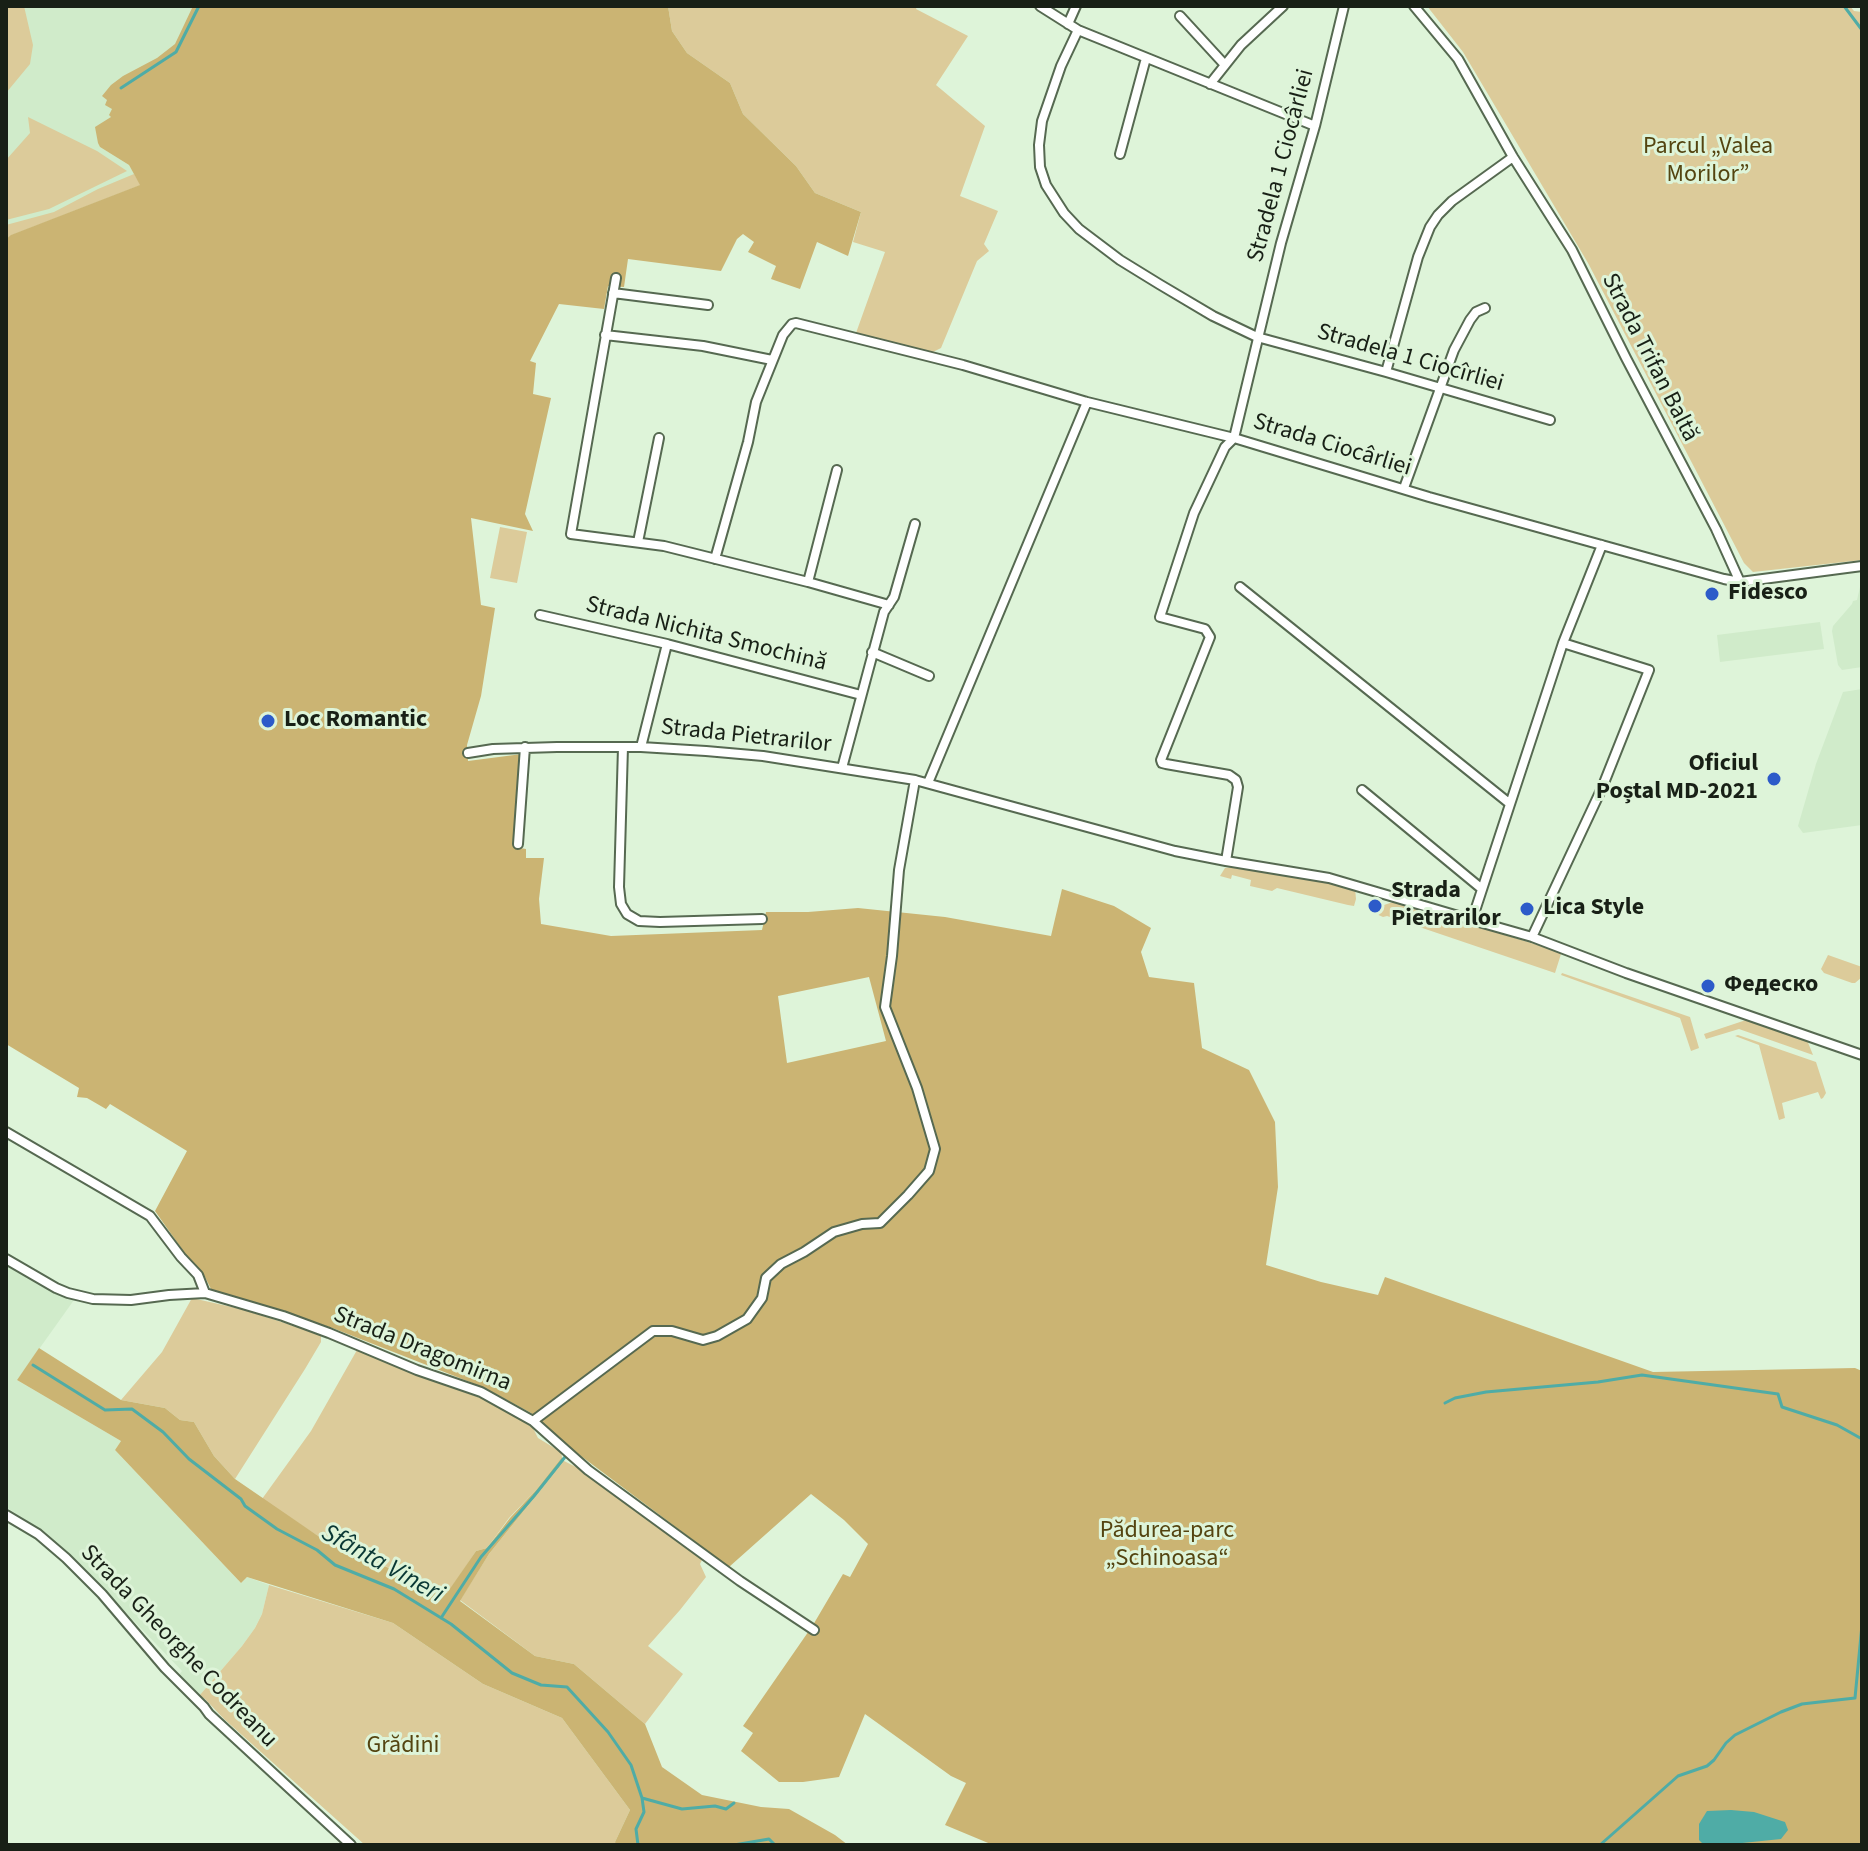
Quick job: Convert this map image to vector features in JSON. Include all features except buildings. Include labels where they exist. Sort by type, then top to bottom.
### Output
[{"type":"street","points":[[1040,6],[1078,30],[1315,126]]},
{"type":"street","points":[[1068,24],[1076,6]]},
{"type":"street","points":[[1210,84],[1241,45],[1283,6]]},
{"type":"street","name":"Stradela 1 Ciocârliei","points":[[1226,861],[1238,787],[1236,780],[1229,775],[1166,764],[1161,760],[1210,637],[1205,629],[1160,617],[1194,513],[1225,447],[1234,438],[1257,337],[1315,126],[1344,6]]},
{"type":"street","name":"Strada Trifan Baltă","points":[[1414,6],[1458,59],[1513,157],[1572,250],[1716,529],[1740,582]]},
{"type":"street","points":[[1180,16],[1225,65]]},
{"type":"street","points":[[1078,30],[1061,66],[1042,121],[1040,167],[1046,185],[1064,213],[1079,229],[1120,260],[1213,316],[1257,337]]},
{"type":"street","points":[[1120,154],[1146,58]]},
{"type":"street","points":[[1386,372],[1418,257],[1430,227],[1452,201],[1513,157]]},
{"type":"street","points":[[616,278],[571,534],[664,546],[889,605]]},
{"type":"street","points":[[613,293],[708,305]]},
{"type":"street","points":[[1404,488],[1439,388],[1462,334],[1476,312],[1485,308]]},
{"type":"street","name":"Strada Ciocârliei","points":[[772,360],[783,335],[792,324],[803,323],[1087,402],[1234,438],[1708,575],[1740,582],[1862,566]]},
{"type":"street","points":[[605,335],[703,346],[772,360],[756,402],[715,559]]},
{"type":"street","name":"Stradela 1 Ciocîrliei","points":[[1257,337],[1550,420]]},
{"type":"street","points":[[928,783],[1087,402]]},
{"type":"street","points":[[638,542],[659,438]]},
{"type":"street","points":[[808,582],[837,470]]},
{"type":"street","points":[[842,768],[872,652],[884,612],[894,597],[915,524]]},
{"type":"street","points":[[1472,920],[1563,643],[1602,545]]},
{"type":"street","points":[[1240,587],[1509,803]]},
{"type":"street","name":"Strada Nichita Smochină","points":[[540,615],[667,644],[861,695]]},
{"type":"street","points":[[1532,937],[1602,788],[1649,670],[1563,643]]},
{"type":"street","name":"Strada Pietrarilor","points":[[641,747],[667,644]]},
{"type":"street","points":[[872,652],[929,676]]},
{"type":"street","points":[[518,844],[525,747]]},
{"type":"street","name":"Strada Pietrarilor","points":[[468,753],[525,747],[641,747],[763,756],[915,780],[1175,851],[1329,878],[1532,937],[1862,1055]]},
{"type":"street","points":[[623,747],[619,887],[621,904],[627,914],[639,921],[660,922],[762,919]]},
{"type":"street","points":[[533,1421],[653,1331],[672,1331],[703,1340],[717,1336],[747,1319],[762,1298],[766,1278],[781,1264],[834,1232],[862,1224],[880,1223],[929,1171],[935,1149],[917,1088],[885,1007],[898,871],[915,780]]},
{"type":"street","points":[[1362,790],[1482,889]]},
{"type":"street","points":[[6,1132],[150,1216],[198,1275],[205,1293]]},
{"type":"street","name":"Strada Dragomirna","points":[[6,1259],[56,1288],[93,1299],[131,1300],[205,1293],[283,1316],[481,1392],[533,1421],[588,1470],[740,1581],[814,1630]]},
{"type":"street","name":"Strada Gheorghe Codreanu","points":[[6,1515],[38,1534],[74,1565],[209,1714],[351,1845]]},
{"type":"shaded area","points":[[6,6],[202,6],[178,53],[100,147],[129,165],[141,185],[6,239]]},
{"type":"shaded area","points":[[1860,587],[1862,667],[1842,670],[1838,665],[1833,626],[1857,600]]},
{"type":"shaded area","points":[[1820,622],[1824,649],[1720,662],[1717,635]]},
{"type":"shaded area","points":[[1862,689],[1862,825],[1803,833],[1798,826],[1816,764],[1843,692]]},
{"type":"shaded area","points":[[6,1264],[74,1300],[17,1380],[121,1441],[115,1450],[241,1583],[247,1577],[269,1585],[255,1628],[199,1696],[179,1675],[182,1671],[82,1567],[39,1529],[6,1507]]},
{"type":"green space","points":[[6,6],[24,6],[33,45],[30,64],[6,93],[8,16]]},
{"type":"green space","name":"Pădurea-parc „Schinoasa“","points":[[193,6],[668,6],[672,31],[687,53],[730,83],[743,114],[796,166],[815,193],[861,212],[848,256],[817,242],[800,289],[771,279],[776,266],[748,252],[754,242],[743,234],[737,239],[721,271],[628,259],[624,287],[608,286],[604,309],[559,304],[530,361],[536,363],[533,394],[551,398],[525,514],[533,531],[471,518],[481,605],[495,608],[481,696],[467,745],[468,761],[522,754],[514,847],[526,849],[526,858],[544,858],[539,899],[541,924],[611,936],[762,930],[766,912],[858,908],[945,917],[1051,936],[1062,889],[1114,906],[1151,928],[1141,952],[1149,977],[1194,983],[1202,1048],[1249,1070],[1275,1122],[1278,1187],[1266,1265],[1378,1295],[1385,1277],[1653,1372],[1855,1368],[1862,1371],[1862,1845],[993,1845],[945,1825],[966,1783],[951,1776],[865,1714],[839,1777],[779,1782],[741,1751],[753,1733],[743,1726],[813,1625],[843,1574],[850,1577],[868,1544],[844,1520],[811,1494],[729,1567],[577,1453],[531,1413],[485,1388],[335,1329],[212,1291],[205,1277],[155,1211],[187,1151],[110,1104],[106,1109],[87,1098],[77,1097],[79,1088],[6,1044],[6,239],[140,185],[129,165],[98,143],[95,127],[111,117],[112,109],[105,105],[107,100],[102,96],[123,76],[157,58],[175,44]],"holes":[[[869,977],[886,1041],[787,1063],[778,996]]]},
{"type":"green space","points":[[668,6],[917,6],[916,9],[968,36],[936,85],[985,126],[960,196],[998,211],[984,244],[989,251],[977,261],[941,348],[931,353],[856,333],[885,252],[853,242],[861,212],[815,193],[796,166],[743,114],[730,83],[687,53],[672,31]]},
{"type":"green space","name":"Parcul „Valea Morilor”","points":[[1427,6],[1850,6],[1854,11],[1862,12],[1862,560],[1753,572],[1744,563],[1588,263],[1463,52]]},
{"type":"green space","points":[[28,117],[97,151],[127,171],[49,209],[6,220],[6,160],[30,133]]},
{"type":"green space","points":[[134,174],[141,185],[6,239],[6,225],[54,212]]},
{"type":"green space","points":[[500,527],[527,532],[517,583],[490,578]]},
{"type":"green space","points":[[1225,868],[1355,888],[1354,906],[1277,888],[1272,891],[1250,886],[1251,880],[1232,875],[1231,879],[1220,876]]},
{"type":"green space","points":[[1396,901],[1557,951],[1561,954],[1555,973],[1374,913],[1381,906]]},
{"type":"green space","points":[[1828,955],[1862,967],[1862,977],[1852,983],[1824,973],[1821,969]]},
{"type":"green space","points":[[1562,973],[1690,1017],[1699,1048],[1691,1051],[1680,1018]]},
{"type":"green space","points":[[1749,1019],[1807,1040],[1813,1055],[1739,1029],[1706,1039],[1704,1034]]},
{"type":"green space","points":[[1735,1036],[1816,1062],[1826,1093],[1823,1098],[1818,1092],[1782,1103],[1785,1118],[1779,1120],[1759,1045]]},
{"type":"green space","points":[[192,1298],[245,1310],[321,1335],[321,1342],[305,1369],[235,1479],[214,1456],[194,1422],[180,1420],[165,1408],[121,1400],[162,1352]]},
{"type":"green space","points":[[39,1348],[121,1400],[165,1408],[180,1420],[194,1422],[214,1456],[235,1479],[324,1540],[447,1593],[476,1551],[487,1548],[562,1457],[564,1461],[489,1554],[460,1601],[535,1656],[574,1664],[645,1724],[662,1767],[702,1795],[761,1807],[789,1809],[848,1845],[616,1845],[630,1810],[562,1718],[483,1684],[393,1623],[247,1577],[241,1583],[115,1450],[121,1441],[17,1380]]},
{"type":"green space","points":[[357,1350],[508,1411],[533,1428],[538,1438],[561,1452],[562,1457],[487,1548],[476,1551],[448,1593],[324,1540],[262,1499],[311,1431]]},
{"type":"green space","points":[[564,1461],[580,1469],[703,1558],[700,1564],[706,1577],[648,1646],[683,1674],[645,1724],[574,1664],[535,1656],[460,1600],[489,1554]]},
{"type":"green space","name":"Grădini","points":[[269,1585],[393,1623],[483,1684],[562,1718],[630,1810],[616,1845],[365,1845],[199,1696],[255,1628]]},
{"type":"water","points":[[1707,1811],[1754,1812],[1785,1822],[1788,1830],[1781,1839],[1704,1845],[1699,1840],[1699,1824]]},
{"type":"waterway","points":[[121,88],[176,52],[199,6]]},
{"type":"waterway","points":[[1844,6],[1862,30]]},
{"type":"waterway","name":"Sfânta Vineri","points":[[33,1365],[105,1410],[132,1409],[163,1432],[189,1459],[241,1499],[245,1506],[277,1529],[317,1550],[335,1565],[394,1589],[451,1624],[512,1673],[541,1685],[567,1687],[608,1732],[631,1765],[644,1812],[636,1829],[638,1845]]},
{"type":"waterway","points":[[1445,1403],[1486,1392],[1642,1375],[1778,1394],[1782,1407],[1837,1425],[1862,1439]]},
{"type":"waterway","points":[[441,1618],[481,1557],[565,1457]]},
{"type":"waterway","points":[[1600,1845],[1678,1776],[1707,1766],[1735,1735],[1802,1704],[1855,1698],[1862,1625]]},
{"type":"waterway","points":[[642,1798],[682,1809],[715,1806],[726,1809],[734,1803]]},
{"type":"waterway","points":[[734,1845],[769,1839],[775,1845]]},
{"type":"place","name":"Fidesco","points":[[1712,594]]},
{"type":"place","name":"Loc Romantic","points":[[268,721]]},
{"type":"place","name":"Oficiul Poștal MD-2021","points":[[1774,779]]},
{"type":"place","name":"Strada Pietrarilor","points":[[1375,906]]},
{"type":"place","name":"Lica Style","points":[[1527,909]]},
{"type":"place","name":"Федеско","points":[[1708,986]]}]
